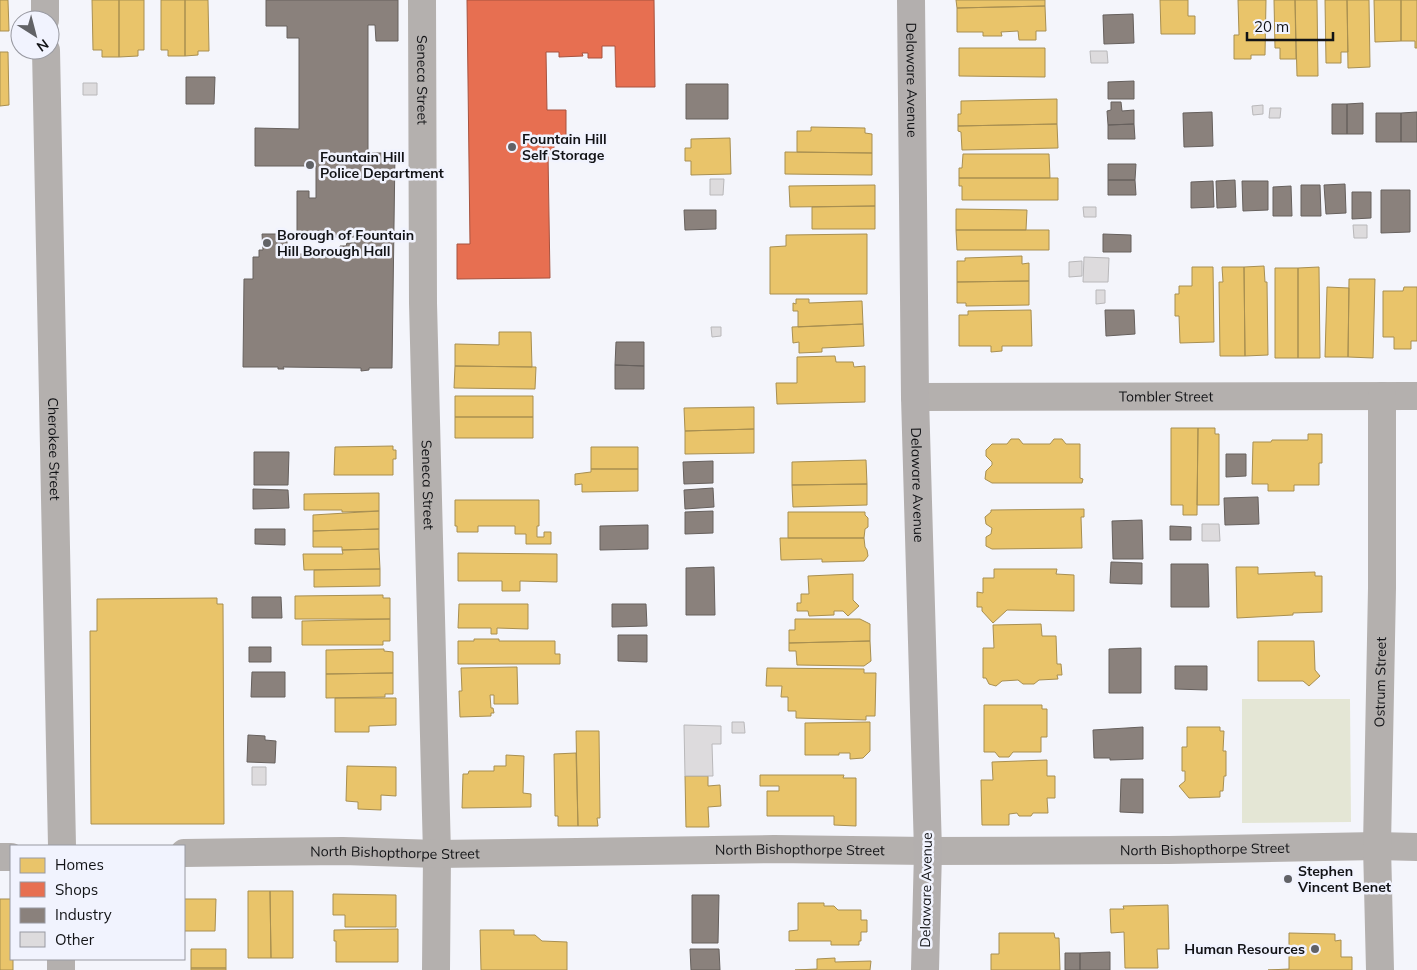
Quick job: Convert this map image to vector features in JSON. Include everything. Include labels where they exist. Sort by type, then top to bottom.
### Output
[{"type":"main road","name":"Delaware Avenue","points":[[910,0],[915,397],[928,851],[925,970]]},
{"type":"street","name":"Seneca Street","points":[[422,0],[423,303],[437,854],[436,970]]},
{"type":"street","name":"Cherokee Street","points":[[46,60],[62,845]]},
{"type":"street","name":"Ostrum Street","points":[[1380,970],[1378,846],[1382,588],[1382,396]]},
{"type":"street","name":"Tombler Street","points":[[915,397],[1417,396]]},
{"type":"street","name":"North Bishopthorpe Street","points":[[185,853],[343,851],[437,854],[774,849],[928,851],[1417,847]]},
{"type":"green space","points":[[1242,699],[1350,699],[1351,822],[1242,823]]},
{"type":"building: Homes","points":[[0,0],[8,0],[9,31],[0,31]]},
{"type":"building: Homes","points":[[92,0],[119,0],[119,57],[102,57],[102,50],[93,50]]},
{"type":"building: Homes","points":[[119,0],[144,0],[144,50],[138,50],[138,56],[119,57]]},
{"type":"building: Homes","points":[[161,0],[185,0],[185,56],[168,56],[168,50],[161,50]]},
{"type":"building: Homes","points":[[185,0],[208,0],[209,51],[198,51],[198,55],[185,56]]},
{"type":"building: Homes","points":[[956,0],[1045,0],[1045,6],[957,8]]},
{"type":"building: Homes","points":[[1160,0],[1188,0],[1188,16],[1195,16],[1195,34],[1161,34]]},
{"type":"building: Homes","points":[[1238,0],[1266,0],[1265,55],[1251,55],[1251,59],[1234,59],[1234,35],[1239,35]]},
{"type":"building: Homes","points":[[1274,0],[1295,0],[1296,59],[1280,59],[1280,48],[1275,48]]},
{"type":"building: Homes","points":[[1295,0],[1317,0],[1318,76],[1297,76]]},
{"type":"building: Homes","points":[[1325,0],[1347,0],[1348,52],[1341,52],[1341,63],[1326,63]]},
{"type":"building: Homes","points":[[1347,0],[1369,0],[1370,67],[1348,68]]},
{"type":"building: Homes","points":[[1374,0],[1401,0],[1401,41],[1375,42]]},
{"type":"building: Homes","points":[[1401,0],[1417,0],[1417,48],[1415,48],[1415,41],[1401,41]]},
{"type":"building: Homes","points":[[1045,6],[1046,31],[1036,31],[1036,40],[1019,40],[1018,31],[1001,32],[1002,36],[983,36],[983,32],[957,32],[957,8]]},
{"type":"building: Homes","points":[[959,48],[1045,48],[1045,77],[959,76]]},
{"type":"building: Homes","points":[[0,52],[8,52],[9,105],[0,106]]},
{"type":"building: Homes","points":[[1057,99],[1057,124],[958,126],[958,114],[961,114],[961,101]]},
{"type":"building: Homes","points":[[1057,124],[1058,148],[962,150],[961,132],[958,131],[958,126]]},
{"type":"building: Homes","points":[[811,127],[865,128],[865,133],[872,134],[872,153],[797,152],[797,131],[811,131]]},
{"type":"building: Homes","points":[[730,138],[731,174],[691,175],[691,161],[685,161],[685,148],[691,148],[691,139]]},
{"type":"building: Homes","points":[[785,152],[872,153],[872,175],[785,174]]},
{"type":"building: Homes","points":[[963,154],[1049,154],[1050,178],[959,178],[959,168],[962,168]]},
{"type":"building: Homes","points":[[959,178],[1058,178],[1058,200],[962,200],[962,186],[959,186]]},
{"type":"building: Homes","points":[[875,185],[875,206],[790,207],[789,186]]},
{"type":"building: Homes","points":[[875,206],[875,229],[812,229],[812,207]]},
{"type":"building: Homes","points":[[956,209],[1027,210],[1026,230],[956,230]]},
{"type":"building: Homes","points":[[956,230],[1049,230],[1049,250],[957,250]]},
{"type":"building: Homes","points":[[867,234],[867,294],[770,294],[770,247],[786,246],[786,235]]},
{"type":"building: Homes","points":[[1022,256],[1022,264],[1029,263],[1029,281],[957,282],[957,261],[965,261],[965,258]]},
{"type":"building: Homes","points":[[1264,266],[1265,282],[1267,282],[1268,355],[1245,356],[1244,267]]},
{"type":"building: Homes","points":[[1192,267],[1213,267],[1214,342],[1180,343],[1179,316],[1175,316],[1175,294],[1179,294],[1179,286],[1192,286]]},
{"type":"building: Homes","points":[[1222,267],[1244,267],[1245,356],[1220,356],[1219,282],[1223,282]]},
{"type":"building: Homes","points":[[1319,267],[1320,358],[1298,358],[1298,268]]},
{"type":"building: Homes","points":[[1275,268],[1298,268],[1298,358],[1275,358]]},
{"type":"building: Homes","points":[[1349,279],[1375,279],[1373,358],[1348,357]]},
{"type":"building: Homes","points":[[1029,281],[1029,305],[966,306],[966,303],[957,303],[957,282]]},
{"type":"building: Homes","points":[[1327,287],[1349,288],[1348,357],[1325,357]]},
{"type":"building: Homes","points":[[1404,287],[1417,287],[1417,341],[1411,341],[1411,349],[1394,349],[1394,337],[1383,337],[1383,291],[1403,291]]},
{"type":"building: Homes","points":[[796,299],[809,299],[809,303],[862,301],[863,324],[798,327],[798,311],[793,311],[793,303],[796,304]]},
{"type":"building: Homes","points":[[1031,310],[1032,346],[1002,346],[1002,351],[991,352],[991,346],[959,346],[959,315],[968,315],[968,311]]},
{"type":"building: Homes","points":[[863,324],[864,346],[822,348],[822,352],[799,353],[799,342],[793,343],[792,327]]},
{"type":"building: Homes","points":[[499,332],[531,332],[532,367],[455,366],[455,344],[499,345]]},
{"type":"building: Homes","points":[[835,356],[836,362],[853,362],[854,367],[865,366],[865,402],[777,404],[776,383],[797,383],[797,357]]},
{"type":"building: Homes","points":[[455,366],[536,367],[535,389],[454,388]]},
{"type":"building: Homes","points":[[455,396],[533,396],[533,417],[455,417]]},
{"type":"building: Homes","points":[[754,407],[754,429],[685,431],[684,408]]},
{"type":"building: Homes","points":[[455,417],[533,417],[533,438],[455,438]]},
{"type":"building: Homes","points":[[1171,428],[1198,428],[1197,515],[1183,515],[1183,505],[1171,505]]},
{"type":"building: Homes","points":[[1198,428],[1215,428],[1215,434],[1219,434],[1219,505],[1197,505]]},
{"type":"building: Homes","points":[[754,429],[754,453],[685,454],[685,431]]},
{"type":"building: Homes","points":[[1308,434],[1322,434],[1322,463],[1319,463],[1319,485],[1294,485],[1294,491],[1268,491],[1268,484],[1252,484],[1253,442],[1308,440]]},
{"type":"building: Homes","points":[[1011,439],[1019,439],[1023,444],[1050,444],[1054,439],[1062,439],[1066,444],[1080,444],[1080,478],[1083,479],[1082,483],[992,483],[985,479],[986,471],[992,465],[992,462],[986,456],[986,450],[992,444],[1007,444]]},
{"type":"building: Homes","points":[[393,446],[393,450],[396,450],[396,459],[393,459],[393,475],[334,475],[335,447]]},
{"type":"building: Homes","points":[[591,447],[638,447],[638,469],[591,469]]},
{"type":"building: Homes","points":[[866,460],[867,484],[792,485],[792,462]]},
{"type":"building: Homes","points":[[591,469],[638,469],[638,491],[582,492],[582,484],[575,485],[575,474],[591,472]]},
{"type":"building: Homes","points":[[867,484],[867,505],[793,507],[792,485]]},
{"type":"building: Homes","points":[[379,493],[379,511],[304,510],[304,494]]},
{"type":"building: Homes","points":[[455,500],[539,500],[537,537],[544,537],[544,532],[551,532],[551,544],[526,544],[526,534],[515,534],[515,526],[478,526],[478,532],[457,532],[457,526],[455,526]]},
{"type":"building: Homes","points":[[1084,509],[1084,517],[1081,517],[1082,548],[992,549],[986,546],[986,537],[991,534],[992,528],[986,524],[985,517],[991,510]]},
{"type":"building: Homes","points":[[379,511],[379,529],[313,531],[313,515]]},
{"type":"building: Homes","points":[[788,512],[865,512],[868,518],[868,527],[865,529],[864,538],[788,538]]},
{"type":"building: Homes","points":[[379,529],[379,549],[342,550],[342,547],[313,547],[313,531]]},
{"type":"building: Homes","points":[[780,538],[864,538],[868,556],[864,561],[822,562],[822,559],[781,560]]},
{"type":"building: Homes","points":[[379,549],[380,569],[304,570],[303,554],[343,554],[342,550]]},
{"type":"building: Homes","points":[[458,553],[557,554],[557,582],[520,581],[520,591],[502,591],[502,581],[458,581]]},
{"type":"building: Homes","points":[[1236,567],[1258,567],[1258,574],[1315,572],[1315,576],[1322,576],[1322,612],[1237,618]]},
{"type":"building: Homes","points":[[380,569],[380,586],[314,587],[314,570]]},
{"type":"building: Homes","points":[[994,569],[1057,569],[1056,574],[1074,575],[1074,611],[1007,610],[993,623],[982,611],[982,607],[977,607],[977,592],[983,593],[983,578],[994,578]]},
{"type":"building: Homes","points":[[853,574],[853,600],[859,606],[848,616],[843,611],[834,611],[834,615],[809,616],[808,611],[797,611],[797,603],[801,603],[801,594],[809,594],[808,576]]},
{"type":"building: Homes","points":[[383,595],[383,598],[390,598],[390,619],[295,619],[295,596]]},
{"type":"building: Homes","points":[[217,598],[217,604],[223,604],[224,824],[91,824],[90,631],[97,631],[97,599]]},
{"type":"building: Homes","points":[[459,604],[528,604],[528,629],[497,628],[497,634],[491,634],[491,628],[458,628]]},
{"type":"building: Homes","points":[[390,619],[390,641],[383,641],[383,645],[302,645],[302,621]]},
{"type":"building: Homes","points":[[795,619],[860,619],[870,624],[870,641],[789,643],[789,630],[795,630]]},
{"type":"building: Homes","points":[[1041,624],[1042,636],[1056,636],[1057,664],[1061,664],[1062,675],[1057,675],[1058,679],[1039,680],[1034,684],[1023,684],[1018,680],[1002,681],[996,686],[989,684],[986,678],[983,678],[983,648],[994,648],[993,625]]},
{"type":"building: Homes","points":[[474,639],[555,641],[555,654],[560,654],[560,664],[458,664],[458,641],[474,641]]},
{"type":"building: Homes","points":[[870,641],[871,661],[864,666],[797,665],[796,651],[789,651],[789,643]]},
{"type":"building: Homes","points":[[1258,641],[1314,641],[1315,670],[1320,676],[1309,686],[1303,681],[1258,681]]},
{"type":"building: Homes","points":[[384,649],[384,651],[393,652],[393,673],[326,674],[326,650]]},
{"type":"building: Homes","points":[[517,667],[518,704],[494,704],[494,695],[490,695],[491,708],[493,708],[494,713],[491,713],[491,716],[460,717],[459,691],[462,691],[461,668]]},
{"type":"building: Homes","points":[[767,668],[864,669],[864,673],[876,673],[875,716],[866,716],[866,720],[796,718],[796,711],[788,711],[788,697],[781,697],[782,686],[766,686]]},
{"type":"building: Homes","points":[[393,673],[393,694],[385,694],[385,697],[326,698],[326,674]]},
{"type":"building: Homes","points":[[335,698],[396,698],[396,725],[369,726],[369,732],[335,732]]},
{"type":"building: Homes","points":[[984,705],[1042,705],[1042,709],[1047,709],[1047,737],[1041,737],[1041,752],[1013,752],[1009,757],[999,757],[995,752],[984,752]]},
{"type":"building: Homes","points":[[870,722],[870,751],[863,758],[850,759],[850,753],[839,753],[839,755],[805,755],[805,723]]},
{"type":"building: Homes","points":[[1187,727],[1220,727],[1220,731],[1224,731],[1223,751],[1226,751],[1226,776],[1224,776],[1223,791],[1220,791],[1220,797],[1189,798],[1179,786],[1185,781],[1185,771],[1182,771],[1182,747],[1187,747]]},
{"type":"building: Homes","points":[[576,731],[599,731],[600,818],[597,818],[598,826],[578,826]]},
{"type":"building: Homes","points":[[576,753],[578,826],[558,826],[558,816],[555,816],[554,754]]},
{"type":"building: Homes","points":[[506,755],[524,756],[523,793],[531,794],[531,807],[462,808],[463,774],[468,774],[469,771],[494,771],[494,766],[506,766]]},
{"type":"building: Homes","points":[[1047,760],[1047,776],[1055,776],[1055,798],[1047,798],[1048,813],[1033,813],[1031,816],[1019,816],[1017,813],[1009,814],[1009,825],[982,825],[981,780],[993,780],[992,762]]},
{"type":"building: Homes","points":[[347,766],[396,767],[396,796],[381,795],[381,810],[358,809],[358,802],[346,801]]},
{"type":"building: Homes","points":[[760,775],[844,775],[843,778],[856,778],[856,826],[834,825],[834,816],[767,816],[767,791],[779,791],[779,786],[760,786]]},
{"type":"building: Homes","points":[[685,776],[708,776],[708,786],[720,785],[721,806],[708,807],[709,827],[686,827]]},
{"type":"building: Homes","points":[[248,891],[270,891],[271,958],[248,958]]},
{"type":"building: Homes","points":[[270,891],[293,891],[293,958],[271,958]]},
{"type":"building: Homes","points":[[333,894],[396,895],[396,927],[345,927],[345,915],[333,915]]},
{"type":"building: Homes","points":[[0,899],[10,899],[10,960],[13,960],[13,970],[0,970]]},
{"type":"building: Homes","points":[[185,899],[216,899],[215,931],[185,931]]},
{"type":"building: Homes","points":[[798,903],[824,903],[824,906],[834,906],[838,910],[861,910],[861,920],[867,920],[867,932],[861,932],[859,945],[831,945],[831,941],[789,941],[789,931],[798,930]]},
{"type":"building: Homes","points":[[1168,905],[1169,949],[1157,949],[1158,968],[1125,968],[1124,932],[1111,933],[1110,909],[1124,909],[1123,906]]},
{"type":"building: Homes","points":[[398,929],[398,962],[336,962],[334,930]]},
{"type":"building: Homes","points":[[480,930],[514,930],[514,935],[535,935],[542,941],[567,942],[567,970],[481,970]]},
{"type":"building: Homes","points":[[999,933],[1054,933],[1055,938],[1059,938],[1060,970],[991,970],[991,954],[999,954]]},
{"type":"building: Homes","name":"Human Resources","points":[[1289,933],[1335,934],[1335,941],[1341,940],[1341,957],[1352,957],[1352,970],[1268,970],[1289,969]]},
{"type":"building: Homes","points":[[191,949],[226,949],[226,968],[191,968]]},
{"type":"building: Homes","points":[[835,958],[835,962],[871,961],[870,970],[795,970],[817,969],[817,959]]},
{"type":"building: Homes","points":[[191,968],[226,968],[226,970],[191,970]]},
{"type":"building: Shops","name":"Fountain Hill Self Storage","points":[[467,0],[654,0],[655,87],[616,87],[615,46],[602,46],[602,58],[588,58],[588,53],[582,53],[583,56],[559,57],[559,52],[546,52],[547,110],[566,110],[566,139],[554,139],[554,154],[548,154],[550,278],[457,279],[457,244],[470,244]]},
{"type":"building: Industry","points":[[266,0],[398,0],[398,41],[376,41],[375,25],[368,25],[368,153],[395,153],[392,368],[369,368],[369,370],[361,371],[361,368],[283,367],[284,369],[278,369],[278,367],[243,367],[244,279],[253,279],[253,257],[259,257],[259,250],[263,250],[262,234],[287,234],[287,254],[340,254],[340,246],[346,246],[347,243],[355,243],[355,237],[297,237],[297,191],[309,191],[309,198],[316,198],[316,166],[255,166],[255,128],[299,129],[299,38],[287,38],[287,26],[266,26]]},
{"type":"building: Industry","points":[[1133,14],[1134,43],[1104,44],[1103,15]]},
{"type":"building: Industry","points":[[186,77],[215,77],[214,104],[186,104]]},
{"type":"building: Industry","points":[[1134,81],[1134,99],[1108,99],[1108,82]]},
{"type":"building: Industry","points":[[686,84],[728,84],[728,119],[686,119]]},
{"type":"building: Industry","points":[[1111,102],[1121,102],[1122,111],[1134,110],[1134,124],[1108,125],[1107,111],[1111,110]]},
{"type":"building: Industry","points":[[1363,103],[1363,134],[1347,134],[1347,104]]},
{"type":"building: Industry","points":[[1332,104],[1347,104],[1347,134],[1332,134]]},
{"type":"building: Industry","points":[[1212,112],[1213,146],[1184,147],[1183,113]]},
{"type":"building: Industry","points":[[1417,112],[1417,142],[1401,142],[1401,113]]},
{"type":"building: Industry","points":[[1376,113],[1401,113],[1401,142],[1376,142]]},
{"type":"building: Industry","points":[[1134,124],[1135,139],[1108,139],[1108,125]]},
{"type":"building: Industry","points":[[1108,164],[1136,164],[1135,180],[1108,180]]},
{"type":"building: Industry","points":[[1108,180],[1135,180],[1136,195],[1108,195]]},
{"type":"building: Industry","points":[[1235,180],[1236,207],[1217,208],[1216,181]]},
{"type":"building: Industry","points":[[1213,181],[1214,207],[1191,208],[1191,182]]},
{"type":"building: Industry","points":[[1242,181],[1268,181],[1268,210],[1243,211]]},
{"type":"building: Industry","points":[[1345,184],[1346,213],[1326,214],[1324,185]]},
{"type":"building: Industry","points":[[1301,185],[1320,185],[1321,216],[1301,216]]},
{"type":"building: Industry","points":[[1291,186],[1292,216],[1273,216],[1273,187]]},
{"type":"building: Industry","points":[[1381,190],[1410,190],[1410,232],[1381,233]]},
{"type":"building: Industry","points":[[1352,192],[1371,192],[1371,218],[1352,219]]},
{"type":"building: Industry","points":[[684,210],[716,210],[716,229],[685,230]]},
{"type":"building: Industry","points":[[1103,234],[1131,235],[1131,252],[1103,252]]},
{"type":"building: Industry","points":[[1105,310],[1134,310],[1135,334],[1106,336]]},
{"type":"building: Industry","points":[[616,342],[644,342],[644,366],[615,365]]},
{"type":"building: Industry","points":[[615,365],[644,366],[644,389],[615,389]]},
{"type":"building: Industry","points":[[254,452],[289,452],[288,485],[254,485]]},
{"type":"building: Industry","points":[[1226,454],[1246,454],[1246,476],[1226,477]]},
{"type":"building: Industry","points":[[713,461],[713,483],[684,484],[683,462]]},
{"type":"building: Industry","points":[[713,488],[714,507],[685,509],[684,490]]},
{"type":"building: Industry","points":[[253,489],[288,490],[289,508],[253,509]]},
{"type":"building: Industry","points":[[1258,497],[1259,524],[1225,525],[1224,498]]},
{"type":"building: Industry","points":[[713,511],[713,533],[685,534],[685,512]]},
{"type":"building: Industry","points":[[1142,520],[1143,559],[1113,559],[1112,521]]},
{"type":"building: Industry","points":[[648,525],[648,549],[600,550],[600,526]]},
{"type":"building: Industry","points":[[1170,526],[1191,527],[1191,540],[1170,540]]},
{"type":"building: Industry","points":[[255,529],[285,529],[285,545],[255,544]]},
{"type":"building: Industry","points":[[1111,562],[1142,563],[1142,584],[1110,583]]},
{"type":"building: Industry","points":[[1171,564],[1208,564],[1209,607],[1171,607]]},
{"type":"building: Industry","points":[[714,567],[715,615],[686,615],[686,568]]},
{"type":"building: Industry","points":[[252,597],[281,597],[282,618],[252,618]]},
{"type":"building: Industry","points":[[612,604],[646,604],[647,626],[612,627]]},
{"type":"building: Industry","points":[[618,635],[647,635],[647,662],[618,661]]},
{"type":"building: Industry","points":[[249,647],[271,647],[271,662],[249,662]]},
{"type":"building: Industry","points":[[1141,648],[1141,693],[1109,693],[1109,649]]},
{"type":"building: Industry","points":[[1175,666],[1207,666],[1207,690],[1175,689]]},
{"type":"building: Industry","points":[[252,672],[285,672],[285,697],[251,697]]},
{"type":"building: Industry","points":[[1143,727],[1143,759],[1110,760],[1110,758],[1094,758],[1093,730]]},
{"type":"building: Industry","points":[[248,735],[265,736],[265,740],[276,741],[275,763],[247,762]]},
{"type":"building: Industry","points":[[1121,779],[1143,779],[1143,813],[1120,812]]},
{"type":"building: Industry","points":[[692,895],[719,895],[718,943],[692,943]]},
{"type":"building: Industry","points":[[690,949],[719,949],[720,970],[691,970]]},
{"type":"building: Industry","points":[[1110,952],[1110,970],[1080,970],[1080,953]]},
{"type":"building: Industry","points":[[1065,953],[1080,953],[1080,970],[1065,970]]},
{"type":"building: Other","points":[[1090,51],[1107,51],[1108,63],[1091,63]]},
{"type":"building: Other","points":[[83,83],[97,83],[97,95],[83,95]]},
{"type":"building: Other","points":[[1263,105],[1263,114],[1253,115],[1252,106]]},
{"type":"building: Other","points":[[1270,108],[1281,108],[1280,118],[1269,118]]},
{"type":"building: Other","points":[[710,179],[724,179],[723,195],[710,195]]},
{"type":"building: Other","points":[[1083,207],[1096,207],[1096,217],[1084,217]]},
{"type":"building: Other","points":[[1353,225],[1367,225],[1367,238],[1354,238]]},
{"type":"building: Other","points":[[1084,257],[1109,258],[1108,282],[1083,282]]},
{"type":"building: Other","points":[[1082,261],[1082,276],[1069,277],[1069,262]]},
{"type":"building: Other","points":[[1096,290],[1105,290],[1105,303],[1096,304]]},
{"type":"building: Other","points":[[711,327],[721,327],[721,336],[712,337]]},
{"type":"building: Other","points":[[1202,524],[1219,524],[1220,541],[1202,541]]},
{"type":"building: Other","points":[[732,722],[744,722],[745,733],[732,733]]},
{"type":"building: Other","points":[[684,725],[721,726],[721,744],[712,744],[713,776],[685,776]]},
{"type":"building: Other","points":[[252,767],[266,767],[266,785],[252,785]]},
{"type":"place","name":"Fountain Hill Self Storage","points":[[512,147]]},
{"type":"place","name":"Fountain Hill Police Department","points":[[310,165]]},
{"type":"place","name":"Borough of Fountain Hill Borough Hall","points":[[267,243]]},
{"type":"place","name":"Stephen Vincent Benet","points":[[1288,879]]},
{"type":"place","name":"Human Resources","points":[[1315,949]]}]
